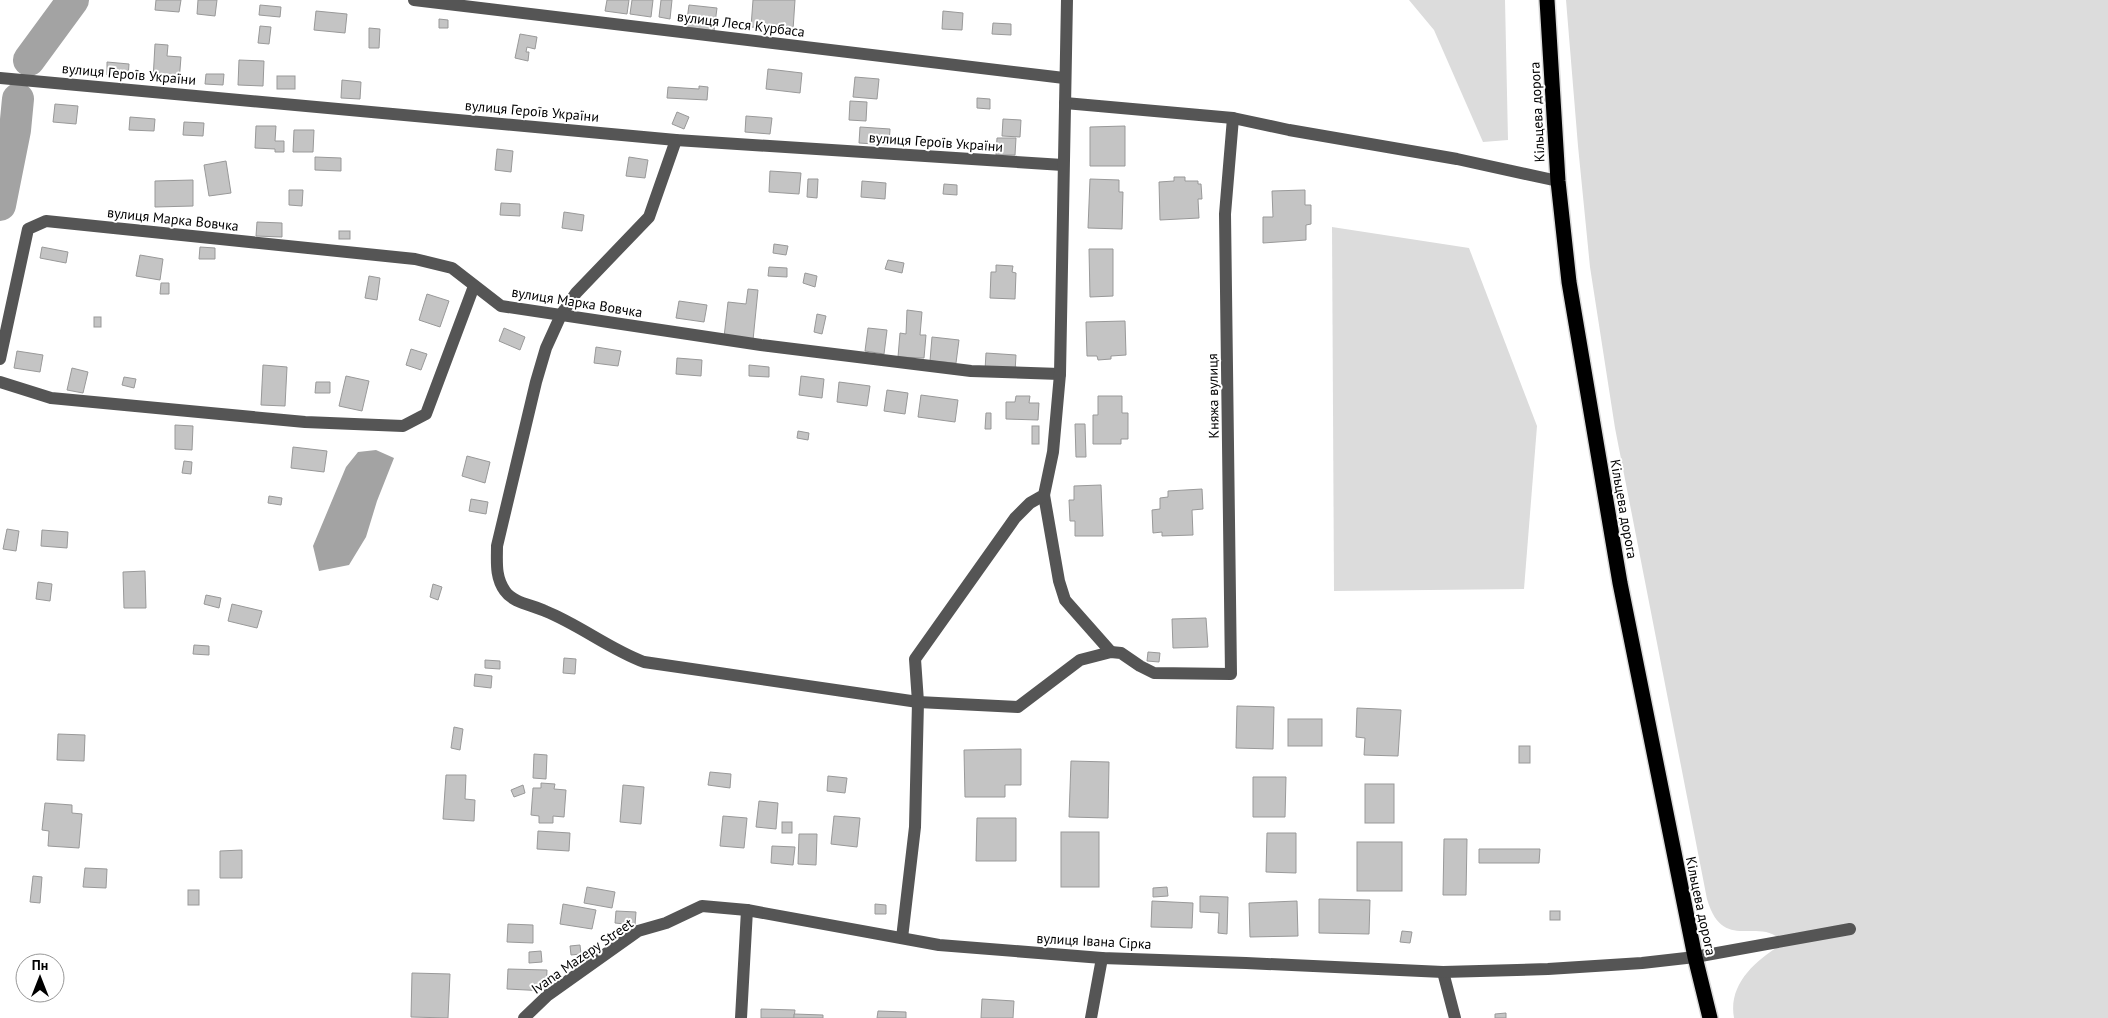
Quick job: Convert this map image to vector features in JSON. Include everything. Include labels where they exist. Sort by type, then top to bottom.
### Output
[{"type":"highway","name":"Кільцева дорога","points":[[1547,0],[1558,181],[1569,282],[1620,583],[1695,957],[1710,1018]]},
{"type":"street","name":"вулиця Леся Курбаса","points":[[414,0],[1064,78]]},
{"type":"street","points":[[676,140],[649,217],[576,293],[561,315],[546,348],[536,382],[497,546],[496,573],[505,592],[514,599],[546,611],[582,629],[622,653],[644,662],[918,702],[1018,707],[1080,660],[1111,652],[1065,600],[1059,581],[1044,495],[1053,452],[1060,374],[1064,78],[1067,0]]},
{"type":"street","name":"вулиця Героїв України","points":[[0,78],[676,140],[1063,165]]},
{"type":"street","points":[[1065,103],[1233,118],[1289,130],[1457,159],[1558,181]]},
{"type":"street","name":"Княжа вулиця","points":[[1111,652],[1120,653],[1154,673],[1231,674],[1225,214],[1233,118]]},
{"type":"street","name":"вулиця Марка Вовчка","points":[[0,359],[28,229],[46,221],[414,259],[452,268],[501,306],[761,345],[971,371],[1060,374]]},
{"type":"street","points":[[0,382],[51,398],[305,422],[403,426],[426,414],[474,286]]},
{"type":"street","points":[[902,938],[915,827],[918,702],[915,659],[1015,518],[1030,503],[1044,495]]},
{"type":"street","name":"Ivana Mazepy Street","points":[[524,1018],[548,995],[638,931],[666,922],[702,906],[747,910]]},
{"type":"street","points":[[741,1018],[747,910]]},
{"type":"street","name":"вулиця Івана Сірка","points":[[747,910],[939,945],[1102,958],[1443,972],[1548,969],[1642,963],[1695,957],[1850,930]]},
{"type":"street","points":[[1091,1018],[1102,958]]},
{"type":"street","points":[[1443,972],[1455,1018]]},
{"type":"shaded area","points":[[1409,0],[1505,0],[1508,140],[1483,142],[1434,30]]},
{"type":"shaded area","points":[[1566,0],[2108,0],[2108,1018],[1734,1018],[1733,1006],[1739,985],[1752,967],[1779,946],[1779,938],[1759,931],[1730,929],[1721,924],[1713,915],[1707,899],[1615,428],[1590,267]]},
{"type":"shaded area","points":[[1332,227],[1469,248],[1537,426],[1524,589],[1334,591]]},
{"type":"shaded area","points":[[376,450],[394,458],[377,501],[366,537],[349,565],[319,571],[313,546],[346,467],[358,452]]},
{"type":"building","points":[[156,0],[181,0],[179,12],[155,10]]},
{"type":"building","points":[[198,0],[217,0],[215,16],[197,14]]},
{"type":"building","points":[[607,0],[629,0],[627,14],[605,11]]},
{"type":"building","points":[[632,0],[653,0],[651,17],[630,14]]},
{"type":"building","points":[[661,0],[672,0],[670,19],[659,17]]},
{"type":"building","points":[[753,0],[795,0],[793,30],[751,27]]},
{"type":"building","points":[[260,5],[281,7],[280,17],[259,15]]},
{"type":"building","points":[[689,5],[717,8],[714,31],[686,27]]},
{"type":"building","points":[[316,11],[347,14],[345,33],[314,30]]},
{"type":"building","points":[[943,11],[963,13],[962,30],[942,29]]},
{"type":"building","points":[[439,19],[448,20],[448,28],[439,28]]},
{"type":"building","points":[[993,23],[1011,24],[1011,35],[992,34]]},
{"type":"building","points":[[260,26],[271,27],[269,44],[258,43]]},
{"type":"building","points":[[369,28],[380,29],[379,48],[369,48]]},
{"type":"building","points":[[520,34],[537,37],[535,49],[527,47],[526,52],[529,52],[528,61],[515,58]]},
{"type":"building","points":[[155,44],[168,45],[167,56],[181,57],[179,82],[153,80]]},
{"type":"building","points":[[239,60],[264,61],[263,86],[238,85]]},
{"type":"building","points":[[107,62],[129,64],[128,77],[107,75]]},
{"type":"building","points":[[768,69],[802,73],[800,93],[766,89]]},
{"type":"building","points":[[206,74],[224,74],[223,85],[205,84]]},
{"type":"building","points":[[277,76],[295,76],[295,89],[277,89]]},
{"type":"building","points":[[855,77],[879,79],[877,99],[853,97]]},
{"type":"building","points":[[342,80],[361,82],[360,99],[341,98]]},
{"type":"building","points":[[699,86],[708,87],[707,100],[667,98],[668,87],[699,89]]},
{"type":"building","points":[[977,98],[990,99],[990,109],[977,108]]},
{"type":"building","points":[[850,101],[867,102],[866,121],[849,120]]},
{"type":"building","points":[[55,104],[78,106],[76,124],[53,122]]},
{"type":"building","points":[[677,112],[689,117],[684,129],[672,124]]},
{"type":"building","points":[[746,116],[772,118],[770,134],[745,132]]},
{"type":"building","points":[[130,117],[155,119],[154,131],[129,130]]},
{"type":"building","points":[[1003,119],[1021,120],[1020,137],[1002,136]]},
{"type":"building","points":[[184,122],[204,123],[203,136],[183,135]]},
{"type":"building","points":[[256,126],[276,126],[275,141],[284,141],[284,152],[275,152],[275,149],[255,148]]},
{"type":"building","points":[[1125,126],[1125,166],[1090,166],[1090,127]]},
{"type":"building","points":[[860,127],[890,129],[889,145],[859,143]]},
{"type":"building","points":[[294,130],[314,130],[313,152],[293,152]]},
{"type":"building","points":[[997,138],[1016,138],[1015,155],[996,155]]},
{"type":"building","points":[[497,149],[513,151],[511,172],[495,170]]},
{"type":"building","points":[[315,157],[341,158],[341,171],[315,170]]},
{"type":"building","points":[[629,157],[648,160],[645,178],[626,176]]},
{"type":"building","points":[[226,161],[231,193],[209,196],[204,165]]},
{"type":"building","points":[[770,171],[801,173],[799,194],[769,192]]},
{"type":"building","points":[[1174,177],[1185,177],[1185,181],[1198,181],[1198,184],[1201,184],[1202,199],[1198,199],[1199,218],[1160,220],[1159,182],[1174,181]]},
{"type":"building","points":[[808,179],[818,179],[817,198],[807,197]]},
{"type":"building","points":[[1090,179],[1119,180],[1119,192],[1123,192],[1122,229],[1088,228]]},
{"type":"building","points":[[193,180],[193,206],[155,207],[155,181]]},
{"type":"building","points":[[862,181],[886,183],[885,199],[861,197]]},
{"type":"building","points":[[944,184],[957,185],[957,195],[943,194]]},
{"type":"building","points":[[289,190],[303,190],[302,206],[289,205]]},
{"type":"building","points":[[1305,190],[1305,205],[1311,205],[1311,224],[1306,225],[1306,240],[1263,243],[1263,217],[1273,217],[1272,191]]},
{"type":"building","points":[[501,203],[520,204],[520,216],[500,215]]},
{"type":"building","points":[[564,212],[584,215],[582,231],[562,228]]},
{"type":"building","points":[[257,222],[282,223],[282,237],[256,236]]},
{"type":"building","points":[[339,231],[350,231],[350,239],[339,239]]},
{"type":"building","points":[[774,244],[788,246],[786,255],[773,253]]},
{"type":"building","points":[[42,247],[68,252],[66,263],[40,258]]},
{"type":"building","points":[[200,247],[215,248],[215,259],[199,259]]},
{"type":"building","points":[[1089,249],[1113,249],[1113,296],[1090,297]]},
{"type":"building","points":[[140,255],[163,259],[160,280],[136,276]]},
{"type":"building","points":[[888,260],[904,263],[902,273],[885,269]]},
{"type":"building","points":[[996,265],[1013,266],[1012,272],[1016,273],[1015,299],[990,298],[991,272],[996,272]]},
{"type":"building","points":[[769,267],[787,268],[787,277],[768,276]]},
{"type":"building","points":[[805,273],[817,276],[815,287],[803,283]]},
{"type":"building","points":[[369,276],[380,278],[377,300],[365,298]]},
{"type":"building","points":[[161,283],[169,283],[169,294],[160,294]]},
{"type":"building","points":[[748,289],[758,290],[753,340],[724,337],[728,302],[746,304]]},
{"type":"building","points":[[427,294],[449,301],[440,327],[419,320]]},
{"type":"building","points":[[679,301],[707,305],[704,322],[676,318]]},
{"type":"building","points":[[907,310],[922,312],[920,335],[926,335],[924,358],[898,357],[900,333],[906,334]]},
{"type":"building","points":[[817,314],[826,316],[822,334],[814,332]]},
{"type":"building","points":[[94,317],[101,317],[101,327],[94,327]]},
{"type":"building","points":[[1125,321],[1126,355],[1111,356],[1111,359],[1098,360],[1097,356],[1087,356],[1086,322]]},
{"type":"building","points":[[504,328],[525,337],[520,350],[499,341]]},
{"type":"building","points":[[868,328],[887,330],[884,354],[865,351]]},
{"type":"building","points":[[932,337],[959,340],[956,363],[930,361]]},
{"type":"building","points":[[596,347],[621,351],[618,366],[594,363]]},
{"type":"building","points":[[411,349],[427,354],[421,370],[406,365]]},
{"type":"building","points":[[17,351],[43,355],[40,372],[14,368]]},
{"type":"building","points":[[986,353],[1016,355],[1015,372],[985,370]]},
{"type":"building","points":[[677,358],[702,360],[701,376],[676,374]]},
{"type":"building","points":[[263,365],[287,367],[285,406],[261,405]]},
{"type":"building","points":[[749,365],[769,367],[769,377],[749,376]]},
{"type":"building","points":[[72,368],[88,372],[83,393],[67,390]]},
{"type":"building","points":[[346,376],[369,381],[362,411],[339,406]]},
{"type":"building","points":[[801,376],[824,379],[822,398],[799,395]]},
{"type":"building","points":[[124,377],[136,379],[134,388],[122,385]]},
{"type":"building","points":[[316,382],[330,382],[330,393],[315,393]]},
{"type":"building","points":[[839,382],[870,386],[867,406],[837,402]]},
{"type":"building","points":[[887,390],[908,393],[905,414],[884,411]]},
{"type":"building","points":[[921,395],[958,400],[955,422],[918,417]]},
{"type":"building","points":[[1016,396],[1030,396],[1029,403],[1039,403],[1038,420],[1006,419],[1006,402],[1015,402]]},
{"type":"building","points":[[1098,396],[1122,396],[1122,413],[1128,413],[1128,439],[1121,439],[1121,444],[1093,444],[1093,415],[1098,415]]},
{"type":"building","points":[[986,413],[991,413],[991,429],[985,429]]},
{"type":"building","points":[[1075,424],[1085,424],[1086,457],[1076,457]]},
{"type":"building","points":[[175,425],[193,426],[192,450],[175,449]]},
{"type":"building","points":[[1032,426],[1039,426],[1039,444],[1032,444]]},
{"type":"building","points":[[798,431],[809,433],[808,440],[797,438]]},
{"type":"building","points":[[293,447],[327,451],[324,472],[291,468]]},
{"type":"building","points":[[467,456],[490,462],[485,483],[462,476]]},
{"type":"building","points":[[184,461],[192,462],[191,474],[182,473]]},
{"type":"building","points":[[1101,485],[1103,536],[1075,536],[1075,521],[1070,521],[1069,500],[1074,500],[1074,486]]},
{"type":"building","points":[[1202,489],[1203,509],[1192,510],[1193,535],[1162,536],[1162,532],[1153,533],[1152,510],[1160,509],[1160,498],[1168,497],[1168,491]]},
{"type":"building","points":[[269,496],[282,498],[281,505],[268,503]]},
{"type":"building","points":[[471,499],[488,502],[486,514],[469,511]]},
{"type":"building","points":[[7,529],[19,531],[16,551],[3,549]]},
{"type":"building","points":[[42,530],[68,532],[67,548],[41,546]]},
{"type":"building","points":[[145,571],[146,608],[124,608],[123,572]]},
{"type":"building","points":[[38,582],[52,584],[50,601],[36,599]]},
{"type":"building","points":[[433,584],[442,587],[438,600],[430,597]]},
{"type":"building","points":[[206,595],[221,598],[219,608],[204,604]]},
{"type":"building","points":[[232,604],[262,611],[257,628],[228,621]]},
{"type":"building","points":[[1206,618],[1208,647],[1173,648],[1172,619]]},
{"type":"building","points":[[194,645],[209,646],[209,655],[193,654]]},
{"type":"building","points":[[1148,652],[1160,653],[1159,662],[1147,661]]},
{"type":"building","points":[[564,658],[576,659],[575,674],[563,673]]},
{"type":"building","points":[[485,660],[500,661],[500,669],[485,668]]},
{"type":"building","points":[[475,674],[492,676],[491,688],[474,686]]},
{"type":"building","points":[[1237,706],[1274,707],[1273,749],[1236,748]]},
{"type":"building","points":[[1357,708],[1401,710],[1398,756],[1364,755],[1365,738],[1356,737]]},
{"type":"building","points":[[1288,719],[1322,719],[1322,746],[1288,746]]},
{"type":"building","points":[[454,727],[463,729],[460,750],[451,748]]},
{"type":"building","points":[[58,734],[85,735],[84,761],[57,760]]},
{"type":"building","points":[[1519,746],[1530,746],[1530,763],[1519,763]]},
{"type":"building","points":[[1021,749],[1021,785],[1005,785],[1005,797],[965,797],[964,750]]},
{"type":"building","points":[[534,754],[547,755],[546,779],[533,778]]},
{"type":"building","points":[[1071,761],[1109,762],[1108,818],[1069,817]]},
{"type":"building","points":[[710,772],[731,774],[730,788],[708,785]]},
{"type":"building","points":[[446,775],[466,775],[465,799],[475,800],[474,821],[443,819]]},
{"type":"building","points":[[828,776],[847,778],[845,793],[827,791]]},
{"type":"building","points":[[1253,777],[1286,777],[1285,817],[1253,817]]},
{"type":"building","points":[[541,783],[555,784],[554,789],[566,790],[564,817],[553,816],[553,823],[539,823],[539,816],[531,815],[533,788],[541,788]]},
{"type":"building","points":[[1365,784],[1394,784],[1394,823],[1365,823]]},
{"type":"building","points":[[523,785],[525,793],[514,797],[511,790]]},
{"type":"building","points":[[623,785],[644,787],[641,824],[620,822]]},
{"type":"building","points":[[759,801],[778,803],[776,829],[756,827]]},
{"type":"building","points":[[45,803],[72,805],[72,813],[82,814],[79,848],[48,846],[49,831],[42,830]]},
{"type":"building","points":[[723,816],[747,818],[744,848],[720,846]]},
{"type":"building","points":[[834,816],[860,818],[857,847],[831,844]]},
{"type":"building","points":[[977,818],[1016,818],[1016,861],[976,861]]},
{"type":"building","points":[[782,822],[792,822],[792,833],[782,833]]},
{"type":"building","points":[[538,831],[570,833],[569,851],[537,849]]},
{"type":"building","points":[[1061,832],[1099,832],[1099,887],[1061,887]]},
{"type":"building","points":[[1267,833],[1296,833],[1296,873],[1266,872]]},
{"type":"building","points":[[799,834],[817,834],[816,865],[798,864]]},
{"type":"building","points":[[1444,839],[1467,839],[1466,895],[1443,895]]},
{"type":"building","points":[[1357,842],[1402,842],[1402,891],[1357,891]]},
{"type":"building","points":[[772,846],[795,847],[793,865],[771,863]]},
{"type":"building","points":[[1479,849],[1540,849],[1539,863],[1479,863]]},
{"type":"building","points":[[242,850],[242,878],[220,878],[220,851]]},
{"type":"building","points":[[85,868],[107,869],[106,888],[83,887]]},
{"type":"building","points":[[33,876],[42,877],[40,903],[30,902]]},
{"type":"building","points":[[587,887],[615,892],[612,908],[584,903]]},
{"type":"building","points":[[1167,887],[1168,896],[1153,897],[1153,888]]},
{"type":"building","points":[[188,890],[199,890],[199,905],[188,905]]},
{"type":"building","points":[[1200,896],[1228,897],[1227,934],[1218,933],[1219,913],[1200,912]]},
{"type":"building","points":[[1319,899],[1370,900],[1369,934],[1319,933]]},
{"type":"building","points":[[1152,901],[1193,903],[1192,928],[1151,927]]},
{"type":"building","points":[[1297,901],[1298,936],[1250,937],[1249,903]]},
{"type":"building","points":[[563,904],[596,910],[592,929],[560,924]]},
{"type":"building","points":[[875,904],[886,905],[886,914],[875,914]]},
{"type":"building","points":[[616,911],[636,912],[635,925],[615,923]]},
{"type":"building","points":[[1550,911],[1560,911],[1560,920],[1550,920]]},
{"type":"building","points":[[508,924],[533,925],[533,943],[507,942]]},
{"type":"building","points":[[1402,931],[1412,932],[1410,943],[1400,942]]},
{"type":"building","points":[[580,945],[581,954],[571,955],[570,946]]},
{"type":"building","points":[[541,951],[542,962],[529,963],[529,952]]},
{"type":"building","points":[[508,969],[547,970],[546,991],[507,989]]},
{"type":"building","points":[[412,973],[450,974],[448,1018],[411,1017]]},
{"type":"building","points":[[982,999],[1014,1001],[1013,1018],[981,1018]]},
{"type":"building","points":[[761,1009],[795,1010],[794,1018],[761,1018]]},
{"type":"building","points":[[878,1011],[906,1012],[906,1018],[877,1018]]},
{"type":"building","points":[[1506,1013],[1506,1018],[1495,1018],[1495,1014]]},
{"type":"building","points":[[794,1014],[823,1015],[823,1018],[794,1018]]},
{"type":"waterway","points":[[29,60],[73,0]]},
{"type":"waterway","points":[[0,205],[15,130],[18,99]]}]
